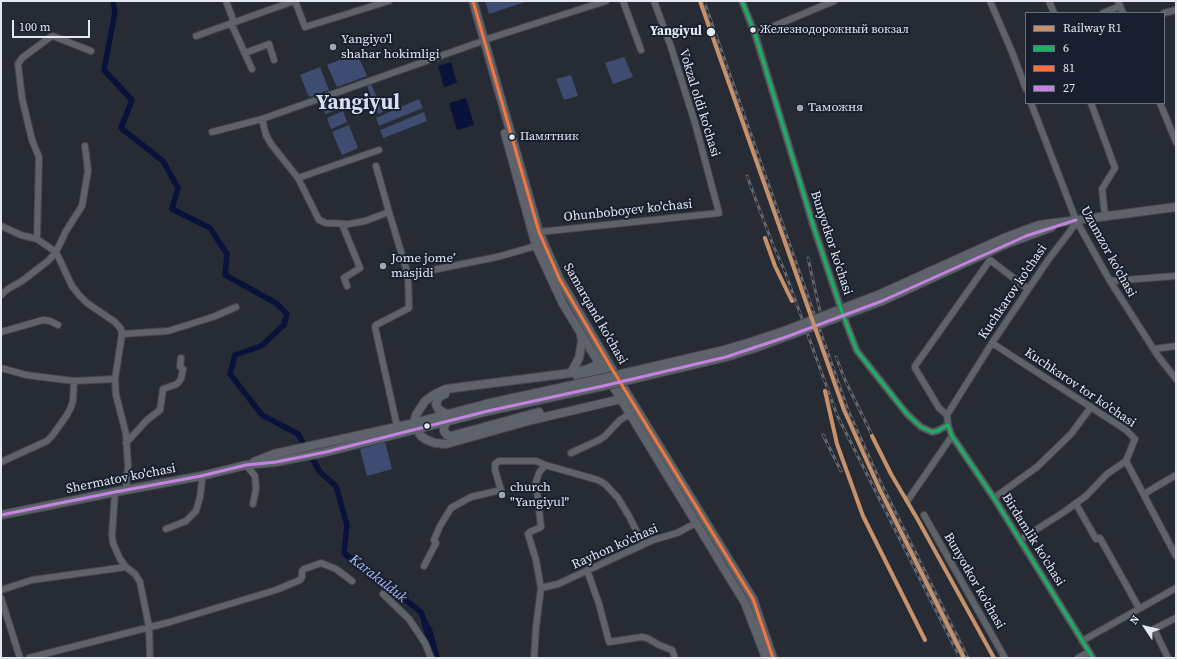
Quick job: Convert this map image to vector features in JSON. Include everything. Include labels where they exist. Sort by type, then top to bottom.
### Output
[{"type":"main road","name":"Samarqand ko'chasi","points":[[469,1],[539,232],[560,280],[605,366],[753,599],[773,658]]},
{"type":"main road","name":"Samarqand ko'chasi","points":[[473,1],[515,173],[536,246],[563,304],[581,334],[605,366]]},
{"type":"main road","points":[[415,425],[487,407],[619,382],[726,357],[755,348],[882,301],[1005,241],[1076,220],[1176,207]]},
{"type":"main road","points":[[570,373],[579,358],[582,341],[581,334]]},
{"type":"main road","points":[[447,418],[438,409],[436,404],[438,398],[443,395],[480,389],[528,384],[605,366]]},
{"type":"main road","points":[[605,366],[570,373],[446,389],[435,394],[425,402],[416,414],[415,425],[421,436],[426,440],[438,444],[446,444],[622,394]]},
{"type":"main road","points":[[447,418],[444,431],[447,435],[451,436],[523,416],[622,394]]},
{"type":"main road","name":"Samarqand ko'chasi","points":[[633,412],[696,523],[745,603],[766,658]]},
{"type":"main road","name":"Shermatov ko'chasi","points":[[1,515],[201,476],[246,465],[274,454],[397,426],[415,425]]},
{"type":"main road","name":"Shermatov ko'chasi","points":[[246,465],[276,462],[327,452],[415,425]]},
{"type":"main road","points":[[326,443],[327,452]]},
{"type":"street","points":[[226,1],[233,23],[252,69]]},
{"type":"street","points":[[196,36],[294,1],[305,27],[389,1]]},
{"type":"street","points":[[212,132],[262,119],[482,41],[606,1]]},
{"type":"street","points":[[624,1],[641,50]]},
{"type":"street","name":"Vokzal oldi ko'chasi","points":[[654,1],[671,47],[695,123],[720,213]]},
{"type":"street","name":"Bunyotkor ko'chasi","points":[[742,1],[755,34],[814,228],[843,315],[857,351],[907,414],[921,427],[932,432],[948,425]]},
{"type":"street","points":[[755,34],[825,3],[834,1]]},
{"type":"street","points":[[990,1],[1025,86]]},
{"type":"street","points":[[1049,1],[1054,12]]},
{"type":"street","points":[[1105,12],[1119,3]]},
{"type":"street","points":[[1165,14],[1176,10]]},
{"type":"street","points":[[37,239],[39,157],[32,140],[22,98],[18,64],[22,58],[53,36],[92,51]]},
{"type":"street","points":[[245,53],[268,44],[274,60]]},
{"type":"street","name":"Uzumzor ko'chasi","points":[[1031,104],[1076,220],[1110,281],[1154,349],[1176,379]]},
{"type":"street","points":[[1091,104],[1115,168],[1102,189],[1105,216]]},
{"type":"street","points":[[1160,104],[1176,142]]},
{"type":"street","points":[[262,119],[266,136],[298,178],[319,220],[326,223],[342,224],[365,221],[389,212]]},
{"type":"street","points":[[1,295],[48,261],[56,252],[66,231],[82,206],[88,171],[85,146]]},
{"type":"street","points":[[298,178],[379,150]]},
{"type":"street","points":[[376,166],[408,275],[409,308],[376,325],[375,327],[397,426]]},
{"type":"street","name":"Ohunboboyev ko'chasi","points":[[539,232],[720,213]]},
{"type":"street","name":"Kuchkarov ko'chasi","points":[[947,415],[992,343],[1048,260],[1074,226],[1076,220]]},
{"type":"street","points":[[342,224],[360,268],[344,278],[347,286]]},
{"type":"street","points":[[2,229],[37,239],[56,252],[72,286],[79,295],[87,303],[115,322],[120,329],[122,334],[115,379],[116,395],[126,434],[128,466],[126,490]]},
{"type":"street","points":[[408,275],[497,257],[536,246]]},
{"type":"street","points":[[908,500],[952,436],[948,425],[947,415],[940,408],[915,368],[916,366],[990,260],[1028,289]]},
{"type":"street","points":[[1110,281],[1176,276]]},
{"type":"street","points":[[122,334],[168,331],[213,318],[236,307]]},
{"type":"street","points":[[1,332],[43,320],[50,321],[58,325]]},
{"type":"street","name":"Kuchkarov tor ko'chasi","points":[[992,343],[1126,430],[1135,439],[1126,461]]},
{"type":"street","points":[[1154,349],[1176,346]]},
{"type":"street","points":[[126,443],[160,410],[163,389],[177,384],[181,379],[183,369],[180,367],[181,358]]},
{"type":"street","points":[[1,368],[26,375],[74,381],[115,379]]},
{"type":"street","points":[[1,462],[46,441],[52,436],[71,407],[73,401],[74,381]]},
{"type":"street","points":[[994,498],[1037,467],[1071,434],[1091,407]]},
{"type":"street","points":[[571,453],[605,436],[620,420],[633,412]]},
{"type":"street","name":"Birdamlik ko'chasi","points":[[952,436],[994,498],[1093,658]]},
{"type":"street","points":[[424,566],[436,543],[434,540],[445,516],[451,508],[466,499],[501,490],[495,470],[495,464],[499,461],[536,461],[598,480],[605,484],[618,498],[643,544]]},
{"type":"street","points":[[1020,540],[1076,504],[1086,496],[1107,474],[1126,461],[1176,556]]},
{"type":"street","points":[[246,465],[255,476],[256,489],[253,504]]},
{"type":"street","points":[[534,658],[541,588],[536,560],[528,534],[541,527],[536,482],[539,473],[545,465]]},
{"type":"street","points":[[1144,494],[1176,475]]},
{"type":"street","points":[[166,529],[186,521],[196,511],[200,497],[202,481],[201,476]]},
{"type":"street","points":[[115,492],[112,539],[116,550],[126,567],[135,574],[140,582],[148,628],[150,658]]},
{"type":"street","points":[[1076,504],[1096,539],[1100,538],[1139,608]]},
{"type":"street","name":"Bunyotkor ko'chasi","points":[[924,515],[1005,658]]},
{"type":"street","name":"Rayhon ko'chasi","points":[[541,588],[558,584],[643,544],[678,533],[696,523]]},
{"type":"street","points":[[29,658],[148,628],[276,590],[300,580],[304,569],[321,563],[336,569],[352,581]]},
{"type":"street","points":[[1,590],[32,580],[126,567]]},
{"type":"street","points":[[587,570],[600,604],[609,642],[642,637],[647,638],[672,650],[675,658]]},
{"type":"street","points":[[1082,641],[1176,588]]},
{"type":"street","points":[[383,594],[416,624],[431,658]]},
{"type":"street","points":[[1,598],[20,658]]},
{"type":"street","points":[[1168,658],[1154,629],[1176,618]]},
{"type":"street","points":[[1078,658],[1089,652]]},
{"type":"shaded area","points":[[485,1],[528,1],[489,14]]},
{"type":"shaded area","points":[[357,53],[367,76],[337,87],[327,65]]},
{"type":"shaded area","points":[[624,57],[633,77],[613,84],[605,63]]},
{"type":"shaded area","points":[[451,62],[457,83],[444,87],[438,66]]},
{"type":"shaded area","points":[[320,67],[329,90],[309,97],[300,75]]},
{"type":"shaded area","points":[[571,75],[578,96],[564,100],[556,79]]},
{"type":"shaded area","points":[[371,84],[383,112],[378,114],[367,86]]},
{"type":"shaded area","points":[[466,98],[474,125],[457,130],[449,103]]},
{"type":"shaded area","points":[[340,99],[343,108],[325,114],[322,105]]},
{"type":"shaded area","points":[[419,99],[423,108],[379,126],[376,118]]},
{"type":"shaded area","points":[[343,111],[347,122],[331,129],[327,118]]},
{"type":"shaded area","points":[[424,112],[427,121],[383,138],[380,130]]},
{"type":"shaded area","points":[[349,125],[358,148],[342,155],[332,132]]},
{"type":"shaded area","points":[[385,442],[392,469],[367,476],[360,449]]},
{"type":"shaded area","points":[[426,618],[432,629],[440,658],[435,658],[428,644],[421,622]]},
{"type":"waterway","name":"Karakulduk","points":[[113,1],[115,12],[104,70],[132,100],[121,128],[163,161],[178,188],[172,209],[210,228],[227,254],[225,275],[276,303],[287,314],[284,325],[261,346],[235,355],[230,374],[262,415],[298,434],[320,472],[336,486],[347,525],[344,553],[421,612],[426,626]]},
{"type":"railway","points":[[704,1],[848,410],[881,483],[968,658]]},
{"type":"railway","points":[[747,176],[773,245],[785,272],[837,415],[960,658]]},
{"type":"railway","points":[[766,242],[775,266],[789,295]]},
{"type":"railway","points":[[808,258],[822,320]]},
{"type":"railway","points":[[836,357],[845,380],[891,474],[994,658]]},
{"type":"railway","points":[[827,400],[837,444],[863,516],[925,640]]},
{"type":"railway","points":[[823,435],[841,471]]},
{"type":"rail line","name":"R1","points":[[700,1],[844,410],[879,488],[964,658]]},
{"type":"rail line","name":"R1","points":[[765,238],[775,266],[792,301]]},
{"type":"rail line","name":"R1","points":[[825,391],[837,444],[863,516],[925,640]]},
{"type":"rail line","name":"R1","points":[[872,436],[891,474],[994,658]]},
{"type":"transit line","name":"81","points":[[473,1],[539,232],[560,280],[609,364],[753,599],[773,658]]},
{"type":"transit line","name":"6","points":[[742,1],[755,34],[814,228],[843,315],[857,351],[907,414],[921,427],[932,432],[948,425],[952,436],[994,498],[1093,658]]},
{"type":"transit line","name":"27","points":[[1,515],[201,476],[246,465],[276,462],[326,452],[488,411],[726,357],[786,337],[882,301],[1026,236],[1076,220]]},
{"type":"place","name":"Железнодорожный вокзал","points":[[753,30]]},
{"type":"place","name":"Yangiyul","points":[[711,32]]},
{"type":"place","name":"Yangiyo'l shahar hokimligi","points":[[333,47]]},
{"type":"place","name":"Таможня","points":[[800,108]]},
{"type":"place","name":"Памятник","points":[[512,137]]},
{"type":"place","name":"Jome jome’ masjidi","points":[[383,266]]},
{"type":"place","name":"church \"Yangiyul\"","points":[[502,495]]},
{"type":"district","name":"Yangiyul","points":[[358,104]]}]
